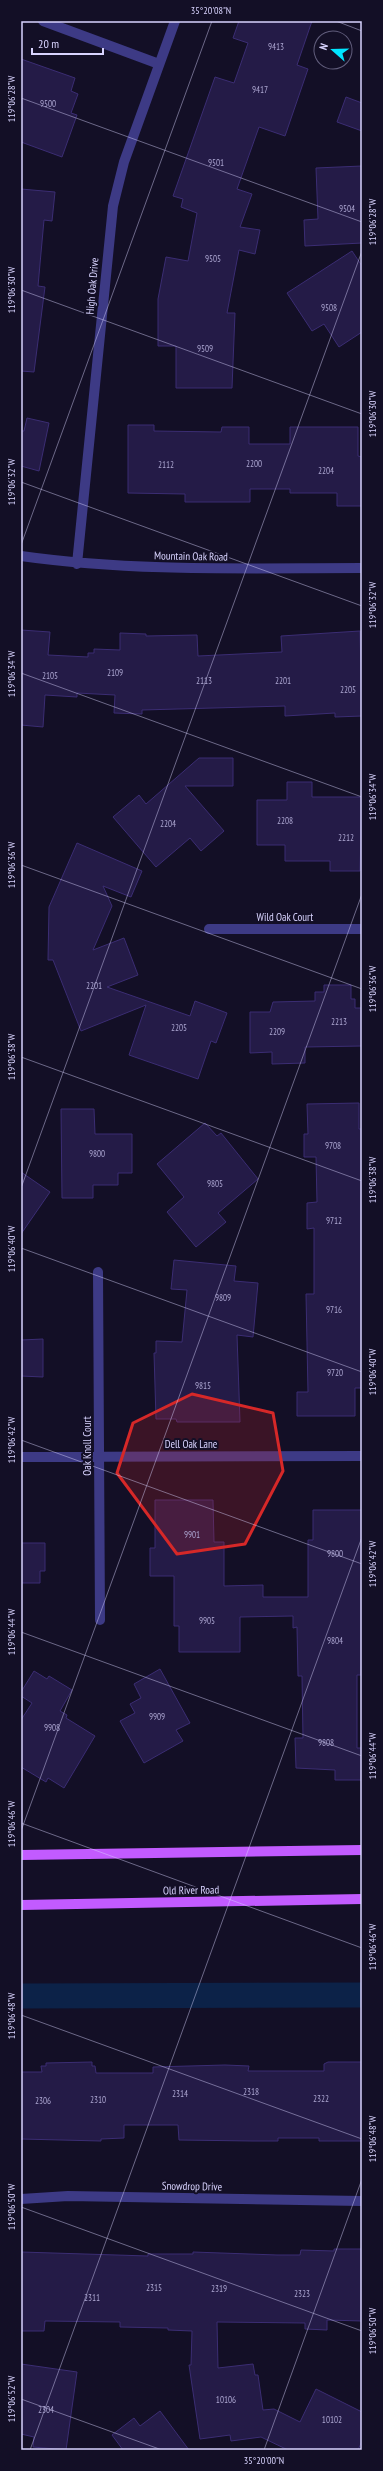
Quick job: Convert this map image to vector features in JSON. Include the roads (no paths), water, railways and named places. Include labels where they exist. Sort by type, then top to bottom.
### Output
[{"type":"main road","points":[[21,1855],[362,1850]]},
{"type":"main road","name":"Old River Road","points":[[21,1906],[362,1899]]},
{"type":"street","points":[[43,21],[159,64]]},
{"type":"street","name":"High Oak Drive","points":[[77,564],[113,206],[124,162],[175,21]]},
{"type":"street","name":"Mountain Oak Road","points":[[21,556],[77,564],[167,568],[362,568]]},
{"type":"street","name":"Wild Oak Court","points":[[209,929],[362,928]]},
{"type":"street","name":"Oak Knoll Court","points":[[98,1272],[100,1620]]},
{"type":"street","name":"Dell Oak Lane","points":[[21,1457],[362,1456]]},
{"type":"street","name":"Snowdrop Drive","points":[[21,2199],[68,2196],[362,2201]]},
{"type":"waterway","points":[[21,1996],[362,1995]]}]
